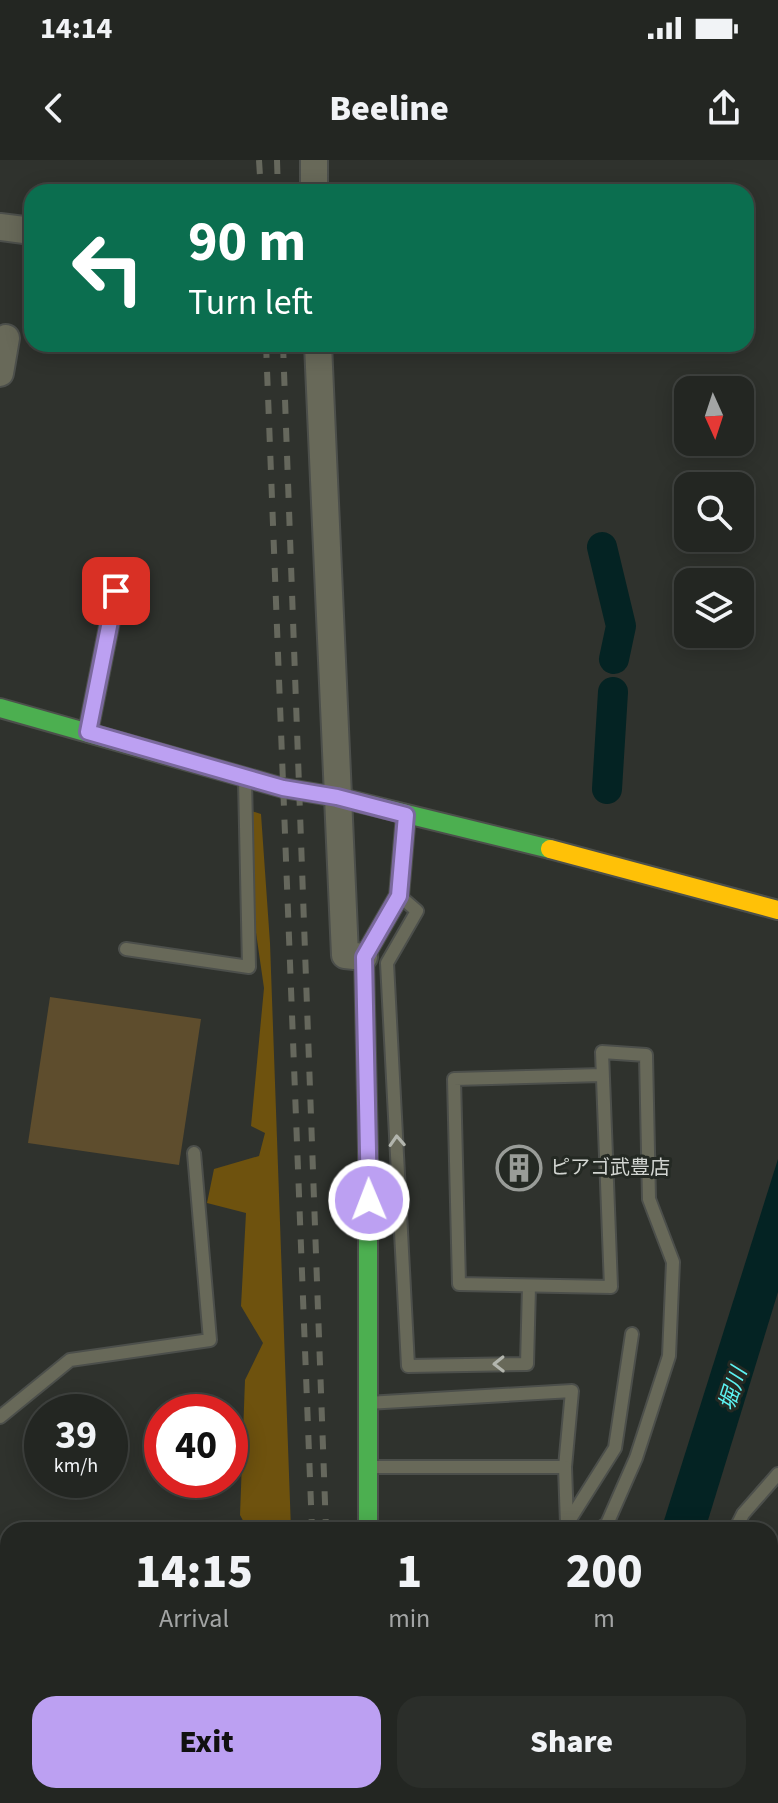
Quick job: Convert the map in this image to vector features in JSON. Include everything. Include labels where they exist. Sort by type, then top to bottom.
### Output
[{"type":"street","points":[[314,160],[314,184]]},
{"type":"street","points":[[0,227],[24,230]]},
{"type":"street","points":[[0,373],[6,338]]},
{"type":"street","points":[[318,352],[345,955],[364,957]]},
{"type":"street","points":[[88,732],[116,591]]},
{"type":"street","points":[[0,708],[283,788],[337,797],[479,830],[778,910]]},
{"type":"street","points":[[368,1522],[369,1200],[364,957],[399,896],[406,815]]},
{"type":"lane","points":[[126,949],[249,967],[244,777]]},
{"type":"lane","points":[[399,896],[417,911],[387,963],[408,1366],[527,1364],[529,1286]]},
{"type":"lane","points":[[602,1075],[454,1079],[459,1284],[611,1287],[602,1052],[646,1055],[649,1199],[673,1262],[669,1356],[636,1458],[608,1522]]},
{"type":"lane","points":[[0,1417],[70,1360],[210,1340],[194,1153]]},
{"type":"lane","points":[[572,1522],[615,1448],[632,1334]]},
{"type":"lane","points":[[366,1403],[572,1391],[565,1467],[569,1522]]},
{"type":"lane","points":[[367,1467],[565,1467]]},
{"type":"lane","points":[[739,1522],[778,1474]]},
{"type":"shaded area","points":[[245,809],[261,814],[270,943],[291,1522],[244,1522],[240,1515],[241,1498],[248,1498],[248,1394],[244,1394],[245,1380],[263,1343],[241,1306],[246,1213],[207,1203],[214,1169],[259,1156],[265,1133],[251,1126],[264,988],[244,850]]},
{"type":"shaded area","points":[[50,997],[201,1019],[179,1165],[28,1143]]},
{"type":"water","name":"堀川","points":[[778,1159],[778,1292],[707,1522],[664,1522]]},
{"type":"waterway","points":[[602,547],[621,626],[614,659]]},
{"type":"waterway","points":[[607,789],[613,692]]},
{"type":"railway","points":[[259,160],[260,184]]},
{"type":"railway","points":[[277,160],[278,184]]},
{"type":"railway","points":[[266,352],[312,1522]]},
{"type":"railway","points":[[283,352],[326,1522]]},
{"type":"traffic: fast","points":[[88,732],[116,591]]},
{"type":"traffic: fast","points":[[0,708],[283,788],[337,797],[550,849]]},
{"type":"traffic: fast","points":[[368,1149],[368,1522]]},
{"type":"traffic: slow","points":[[368,1149],[364,957],[399,896],[406,815]]},
{"type":"traffic: slow","points":[[550,849],[778,910]]},
{"type":"place","name":"ピアゴ武豊店","points":[[519,1168]]},
{"type":"route","points":[[116,591],[88,732],[283,788],[337,797],[406,815],[399,896],[364,957],[369,1200]]}]
